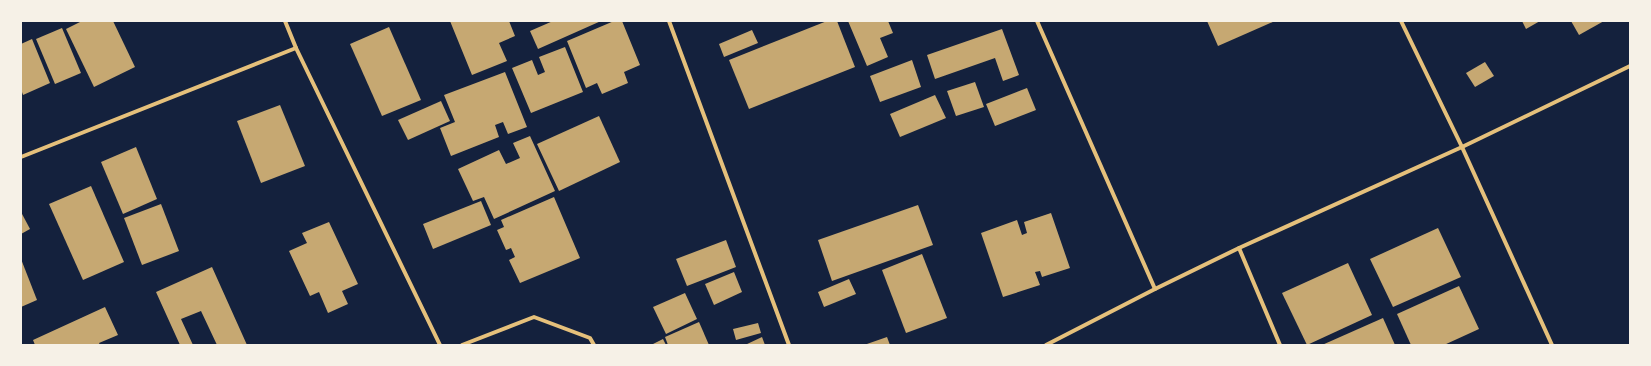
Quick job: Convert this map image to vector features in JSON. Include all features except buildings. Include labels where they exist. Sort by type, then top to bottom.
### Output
[{"type":"street","points":[[285,21],[296,48],[440,345]]},
{"type":"street","points":[[669,21],[789,345]]},
{"type":"street","points":[[1037,21],[1155,289]]},
{"type":"street","points":[[1402,21],[1462,147],[1552,345]]},
{"type":"street","points":[[21,158],[296,48]]},
{"type":"street","points":[[1046,345],[1239,248],[1462,147],[1630,66]]},
{"type":"street","points":[[1239,248],[1280,345]]},
{"type":"street","points":[[462,345],[534,317],[590,338],[594,345]]}]
